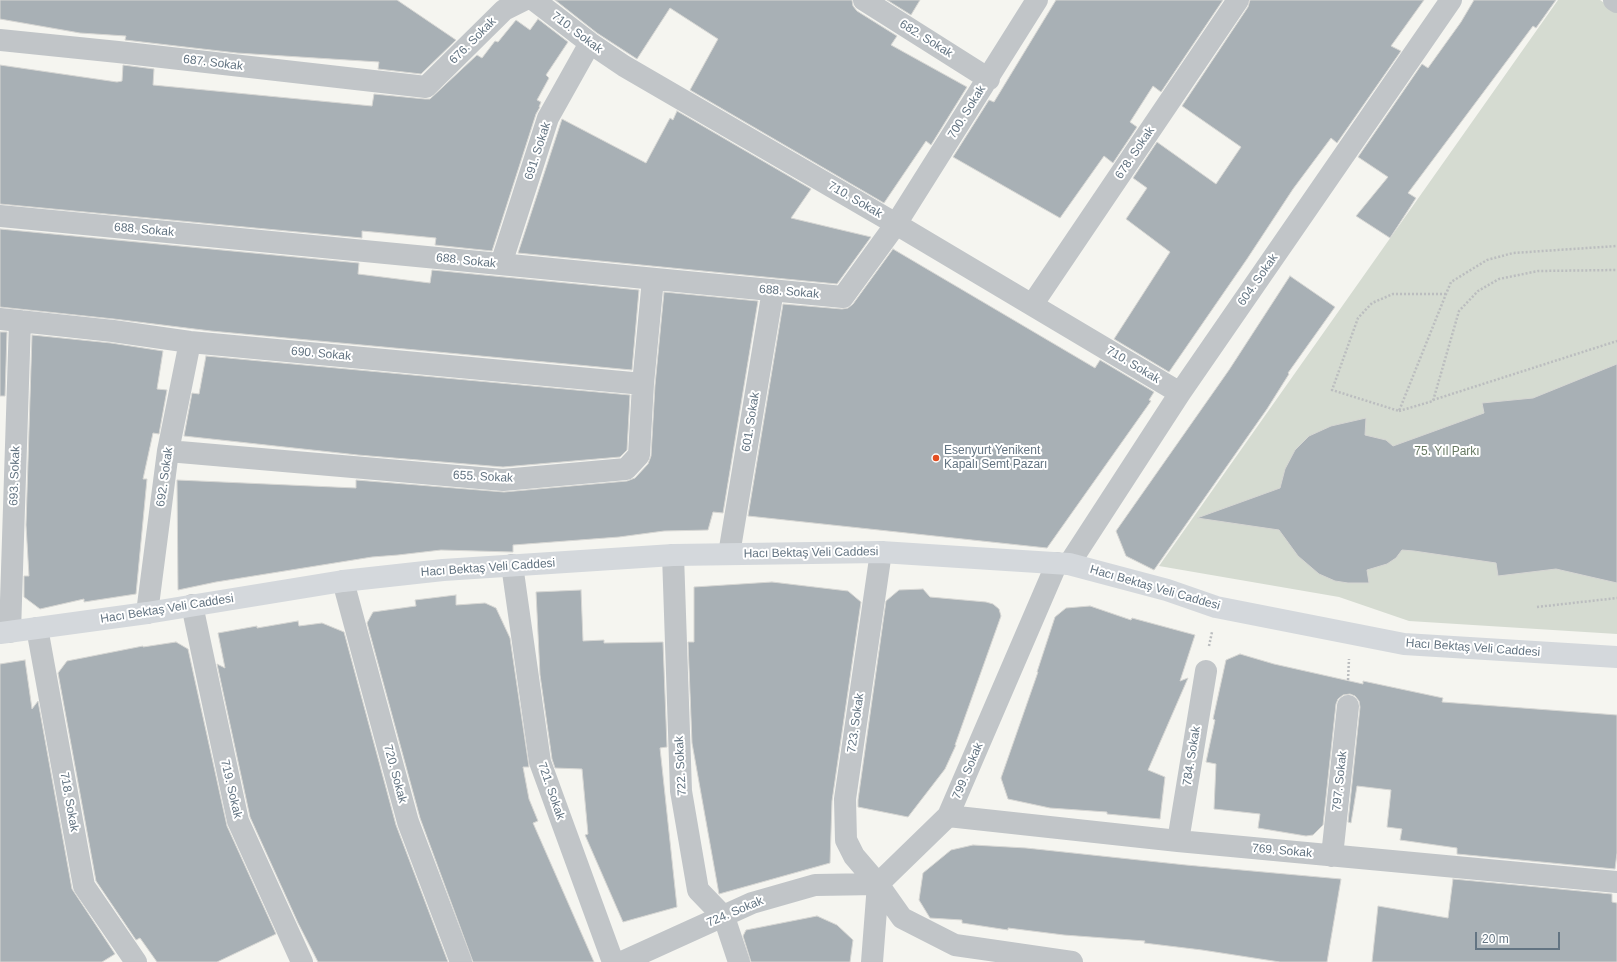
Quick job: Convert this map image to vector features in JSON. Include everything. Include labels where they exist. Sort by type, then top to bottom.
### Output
[{"type":"main road","name":"Hacı Bektaş Veli Caddesi","points":[[5,633],[147,613],[343,581],[443,570],[673,555],[881,552],[1063,564],[1167,590],[1216,606],[1404,644],[1617,657]]},
{"type":"street","name":"676. Sokak","points":[[426,87],[504,10],[524,0]]},
{"type":"street","name":"710. Sokak","points":[[534,0],[590,44],[624,66],[896,224],[1180,393]]},
{"type":"street","name":"682. Sokak","points":[[864,0],[989,79]]},
{"type":"street","name":"700. Sokak","points":[[896,224],[989,79],[1037,0]]},
{"type":"street","name":"678. Sokak","points":[[1032,305],[1238,0]]},
{"type":"street","name":"604. Sokak","points":[[1063,564],[1451,0]]},
{"type":"street","name":"687. Sokak","points":[[0,40],[426,87]]},
{"type":"street","name":"691. Sokak","points":[[502,264],[548,118],[590,44]]},
{"type":"street","name":"688. Sokak","points":[[0,216],[843,297],[896,224]]},
{"type":"street","name":"655. Sokak","points":[[168,451],[503,480],[626,469],[639,455],[643,384],[653,279]]},
{"type":"street","name":"601. Sokak","points":[[729,554],[773,290]]},
{"type":"street","name":"690. Sokak","points":[[10,320],[113,330],[190,342],[643,384]]},
{"type":"street","name":"693. Sokak","points":[[5,633],[10,320]]},
{"type":"street","name":"692. Sokak","points":[[147,613],[168,451],[190,342]]},
{"type":"street","name":"723. Sokak","points":[[881,552],[845,799],[846,840],[854,856],[878,884],[902,918],[955,945],[1072,962]]},
{"type":"street","name":"722. Sokak","points":[[673,555],[681,791],[698,890],[724,917],[739,962]]},
{"type":"street","name":"799. Sokak","points":[[878,884],[948,816],[1063,564]]},
{"type":"street","name":"721. Sokak","points":[[512,565],[540,762],[613,962]]},
{"type":"street","name":"720. Sokak","points":[[343,581],[408,822],[462,962]]},
{"type":"street","name":"719. Sokak","points":[[192,605],[238,821],[302,962]]},
{"type":"street","name":"718. Sokak","points":[[36,628],[84,886],[136,962]]},
{"type":"street","name":"784. Sokak","points":[[1178,841],[1206,670]]},
{"type":"street","name":"797. Sokak","points":[[1332,856],[1348,706]]},
{"type":"street","name":"769. Sokak","points":[[948,816],[1178,841],[1617,882]]},
{"type":"street","points":[[872,962],[878,884]]},
{"type":"street","name":"724. Sokak","points":[[622,962],[752,903],[815,886],[878,884]]},
{"type":"path","points":[[1399,411],[1451,282],[1487,260],[1513,253],[1617,246]]},
{"type":"path","points":[[1433,401],[1459,311],[1478,291],[1499,279],[1538,271],[1617,270]]},
{"type":"path","points":[[1446,294],[1393,294],[1372,304],[1358,318],[1332,390],[1399,411],[1617,341]]},
{"type":"path","points":[[1536,606],[1617,598]]},
{"type":"path","points":[[1206,670],[1216,606]]},
{"type":"path","points":[[1348,706],[1350,633]]},
{"type":"green space","name":"75. Yıl Parkı","points":[[1558,0],[1600,0],[1617,12],[1617,634],[1409,621],[1339,597],[1159,566]]},
{"type":"building","points":[[0,0],[397,0],[456,40],[421,74],[378,69],[379,62],[237,53],[125,40],[126,36],[80,33],[0,19]]},
{"type":"building","points":[[555,0],[852,0],[853,6],[857,11],[897,36],[891,45],[967,87],[931,145],[926,141],[884,203],[690,90],[718,39],[670,8],[637,59],[597,33]]},
{"type":"building","points":[[887,0],[920,0],[911,15]]},
{"type":"building","points":[[1056,0],[1223,0],[1161,92],[1153,86],[1130,122],[1137,127],[1113,163],[1104,156],[1060,218],[953,157],[989,100],[994,102]]},
{"type":"building","points":[[1250,0],[1424,0],[1391,46],[1401,51],[1337,143],[1331,138],[1293,189],[1169,372],[1114,339],[1170,252],[1126,219],[1147,188],[1133,178],[1157,142],[1216,184],[1241,147],[1182,106],[1248,7]]},
{"type":"building","points":[[1474,0],[1556,0],[1536,28],[1533,26],[1408,193],[1416,198],[1390,238],[1356,216],[1388,177],[1358,157],[1422,64],[1428,68],[1461,22]]},
{"type":"building","points":[[538,19],[568,42],[546,75],[549,78],[537,100],[541,102],[540,107],[536,114],[492,251],[435,245],[436,238],[384,233],[362,231],[362,238],[0,204],[0,65],[117,82],[122,81],[123,65],[154,69],[153,85],[372,106],[374,94],[430,99],[477,55],[482,58],[495,41],[498,42],[516,20],[530,30]]},
{"type":"building","points":[[677,111],[811,189],[791,218],[871,237],[837,284],[518,253],[562,119],[646,163],[670,118],[673,120]]},
{"type":"building","points":[[0,229],[359,263],[358,274],[430,283],[432,270],[639,290],[632,370],[211,331],[0,307]]},
{"type":"building","name":"Esenyurt Yenikent Kapalı Semt Pazarı","points":[[893,249],[1095,368],[1100,360],[1154,392],[1149,400],[1151,401],[1047,548],[748,516],[783,304],[842,309],[848,308],[853,304]]},
{"type":"building","points":[[1290,276],[1335,307],[1288,373],[1289,374],[1267,409],[1154,570],[1126,556],[1116,531],[1229,370]]},
{"type":"building","points":[[664,292],[758,301],[723,513],[713,512],[708,530],[664,531],[619,537],[513,545],[513,552],[441,550],[372,557],[216,582],[178,590],[177,480],[356,488],[356,480],[504,492],[627,481],[635,478],[648,464],[651,456],[655,385]]},
{"type":"building","points":[[0,332],[7,332],[5,396],[0,396]]},
{"type":"building","points":[[32,335],[111,343],[163,351],[157,389],[167,390],[159,434],[153,433],[143,479],[147,479],[136,594],[84,602],[84,599],[40,609],[24,597],[24,576],[29,576],[26,525]]},
{"type":"building","points":[[206,356],[630,395],[627,450],[620,457],[503,467],[358,455],[184,436],[192,393],[199,394]]},
{"type":"building","points":[[1617,364],[1617,583],[1556,569],[1498,576],[1496,563],[1402,550],[1396,558],[1387,564],[1367,570],[1369,583],[1348,583],[1335,581],[1319,574],[1298,556],[1279,530],[1197,518],[1280,488],[1285,469],[1295,450],[1309,436],[1331,426],[1366,418],[1365,435],[1386,440],[1393,446],[1484,413],[1482,403],[1533,398]]},
{"type":"building","points":[[772,582],[848,591],[861,602],[832,801],[830,863],[719,894],[692,743],[688,642],[694,642],[694,587]]},
{"type":"building","points":[[923,589],[930,597],[986,602],[993,604],[999,609],[1001,616],[956,745],[945,769],[908,817],[858,807],[858,800],[886,601],[899,590]]},
{"type":"building","points":[[581,590],[583,641],[604,640],[604,643],[663,642],[667,747],[660,748],[677,907],[623,922],[585,835],[588,834],[582,769],[555,768],[552,759],[540,675],[536,592]]},
{"type":"building","points":[[456,595],[456,605],[485,603],[496,608],[510,638],[529,767],[523,767],[529,799],[538,821],[533,823],[594,962],[473,962],[420,818],[367,623],[373,612],[416,606],[415,600]]},
{"type":"building","points":[[1090,606],[1131,620],[1132,618],[1195,635],[1180,681],[1188,678],[1148,770],[1165,777],[1160,819],[1107,814],[1107,812],[1050,808],[1008,799],[1001,778],[1038,672],[1055,617],[1066,608]]},
{"type":"building","points":[[298,621],[299,626],[322,623],[344,632],[396,825],[448,962],[318,962],[298,923],[250,817],[217,664],[225,668],[218,633]]},
{"type":"building","points":[[176,642],[188,649],[227,826],[276,934],[217,962],[157,962],[140,938],[136,940],[96,881],[58,673],[67,661],[143,646]]},
{"type":"building","points":[[1240,654],[1274,664],[1363,684],[1363,681],[1443,698],[1442,702],[1617,715],[1617,853],[1615,869],[1457,854],[1457,848],[1400,840],[1402,829],[1387,827],[1391,790],[1357,786],[1351,823],[1348,822],[1360,707],[1359,701],[1355,696],[1350,694],[1343,695],[1338,699],[1336,704],[1323,825],[1313,835],[1306,836],[1258,828],[1260,814],[1214,809],[1216,764],[1206,762],[1215,720],[1213,719],[1226,660]]},
{"type":"building","points":[[25,660],[32,709],[38,701],[72,889],[115,954],[102,962],[0,962],[0,664]]},
{"type":"building","points":[[973,845],[1026,848],[1186,865],[1341,879],[1327,962],[1280,962],[1144,943],[1145,941],[1064,935],[1008,928],[1008,930],[962,923],[962,920],[930,918],[919,900],[923,873],[951,850]]},
{"type":"building","points":[[1453,879],[1612,894],[1612,902],[1617,903],[1617,962],[1372,962],[1378,906],[1448,918]]},
{"type":"building","points":[[817,916],[837,925],[853,940],[850,962],[751,962],[743,936],[746,930]]},
{"type":"place","name":"Esenyurt Yenikent Kapalı Semt Pazarı","points":[[936,458]]}]
